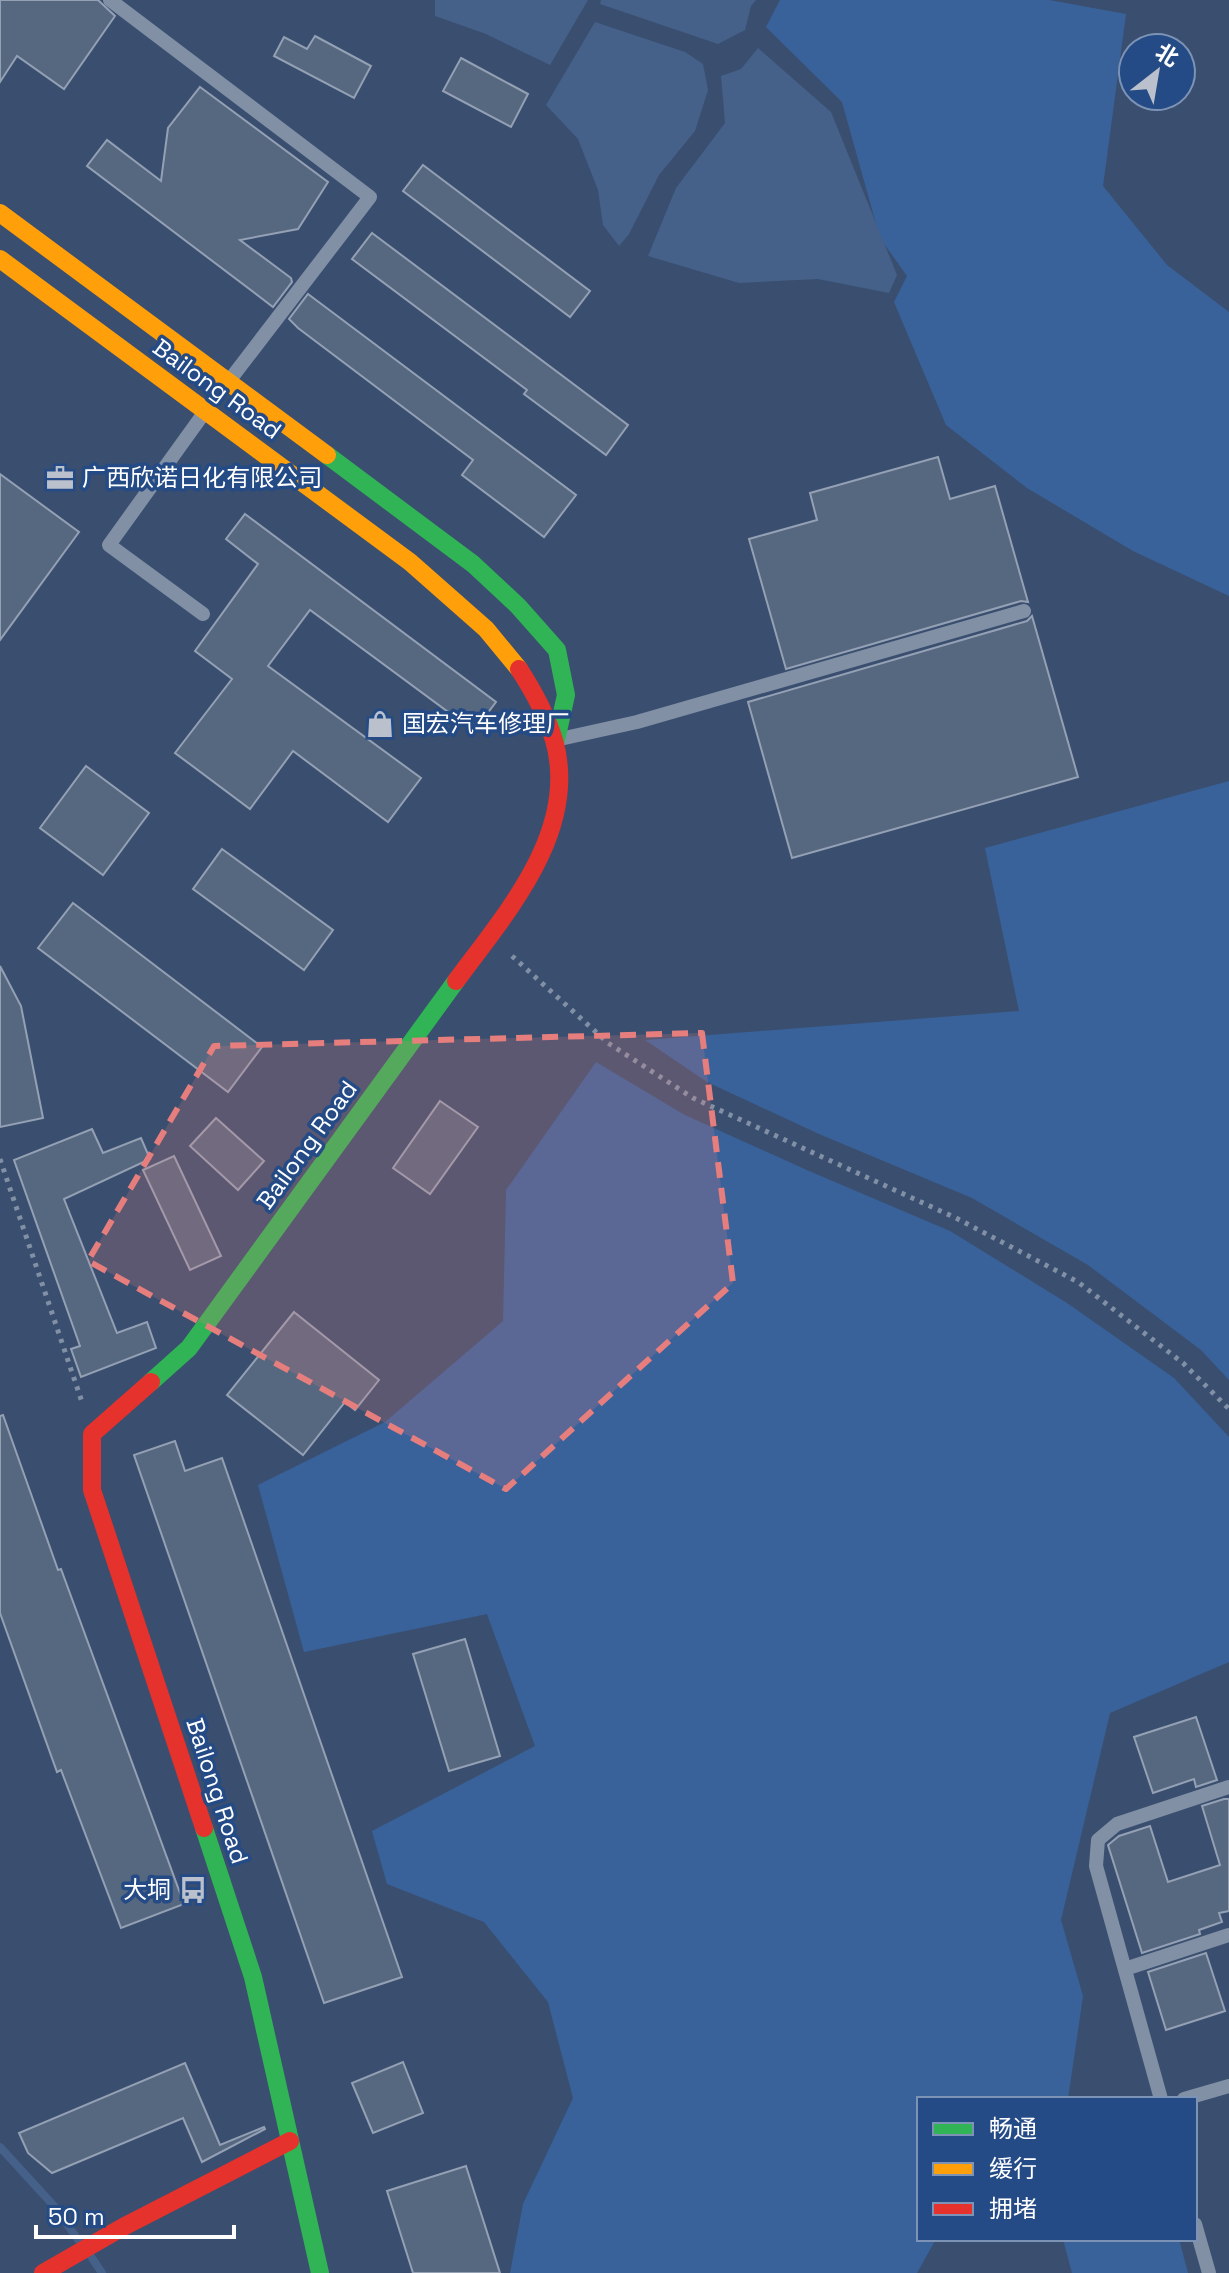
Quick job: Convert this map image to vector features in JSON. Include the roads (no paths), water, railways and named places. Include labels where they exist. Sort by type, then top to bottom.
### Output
[{"type":"street","points":[[0,213],[217,396],[473,564],[518,606],[557,650],[566,695],[556,740]]},
{"type":"street","name":"Bailong Road","points":[[0,259],[217,396],[453,596],[521,670],[544,706],[556,740],[559,788],[549,839],[526,885],[189,1348],[92,1434],[92,1490],[253,1977],[320,2273]]},
{"type":"street","points":[[43,2273],[123,2227],[290,2141]]},
{"type":"lane","points":[[110,0],[370,197],[217,396],[109,545],[203,614]]},
{"type":"lane","points":[[556,740],[637,722],[1024,611]]},
{"type":"lane","points":[[1160,2097],[1096,1866],[1098,1840],[1117,1824],[1229,1787]]},
{"type":"lane","points":[[1125,1969],[1229,1935]]},
{"type":"lane","points":[[1191,2097],[1229,2086]]},
{"type":"lane","points":[[1197,2231],[1209,2273]]},
{"type":"waterway","points":[[0,2147],[54,2206],[79,2241]]},
{"type":"waterway","points":[[90,2255],[102,2273]]},
{"type":"place","name":"广西欣诺日化有限公司","points":[[60,478]]},
{"type":"place","name":"国宏汽车修理厂","points":[[380,724]]},
{"type":"place","name":"大垌","points":[[193,1890]]}]
